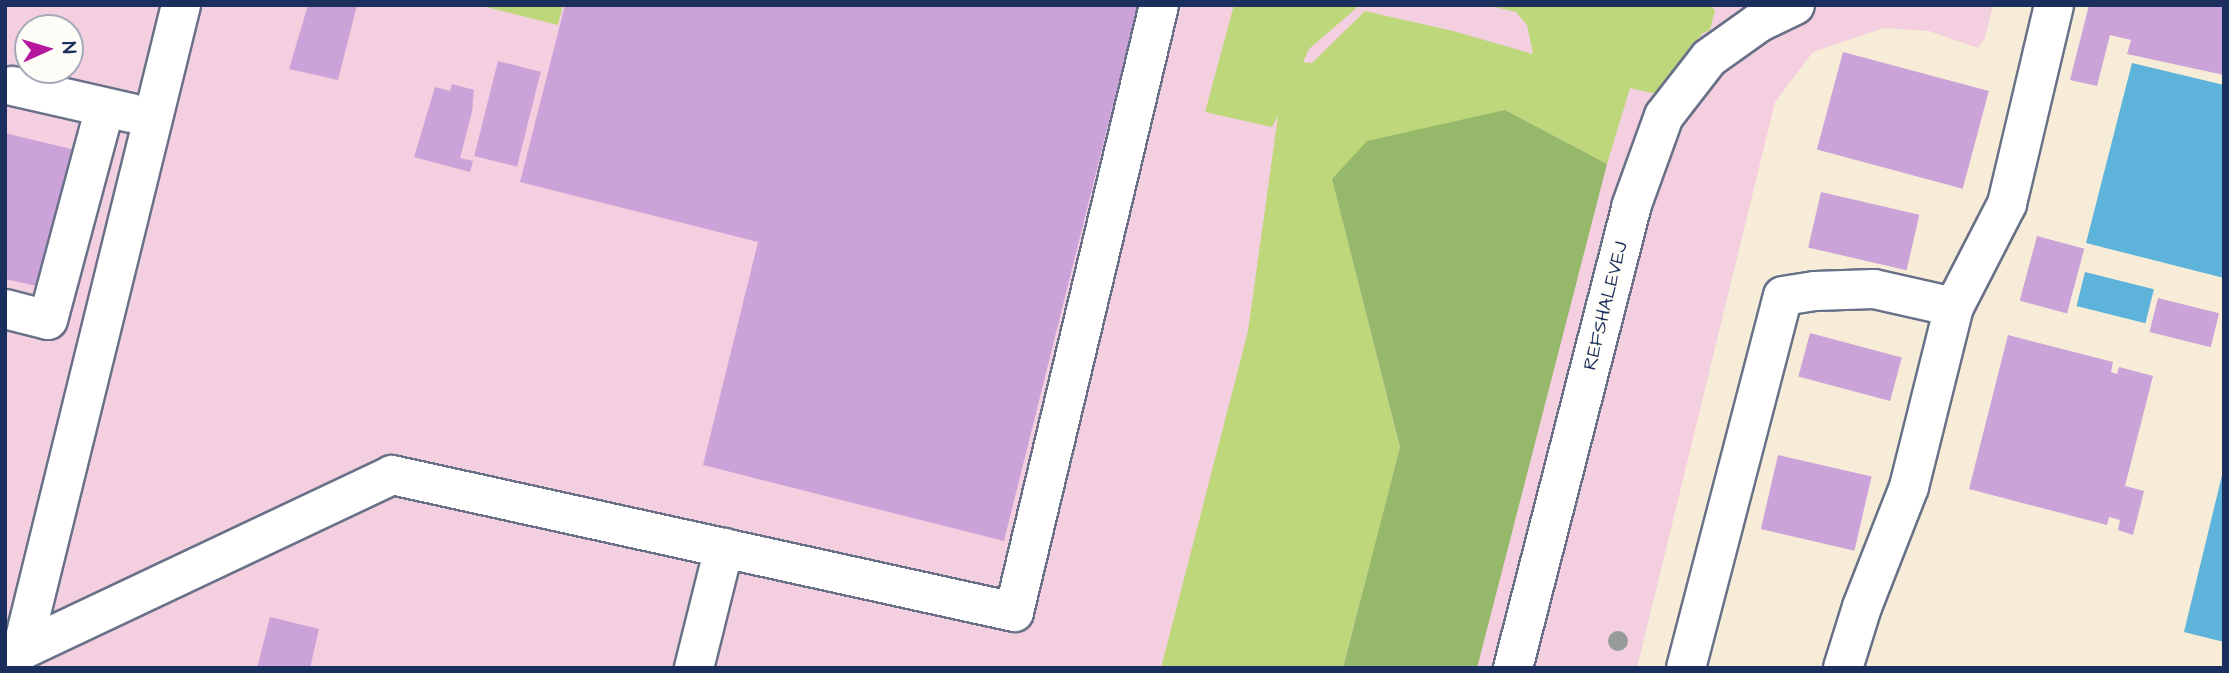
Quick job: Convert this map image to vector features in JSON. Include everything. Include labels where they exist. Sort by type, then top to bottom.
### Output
[{"type":"street","points":[[13,652],[181,5]]},
{"type":"street","points":[[13,652],[392,475],[1014,612],[1158,5]]},
{"type":"street","name":"REFSHALEVEJ","points":[[1513,668],[1631,206],[1664,116],[1709,58],[1753,14],[1796,5]]},
{"type":"street","points":[[1843,668],[1862,607],[1909,487],[1954,307],[2007,204],[2054,5]]},
{"type":"street","points":[[12,86],[153,119]]},
{"type":"street","points":[[5,309],[48,320],[105,107]]},
{"type":"street","points":[[1686,668],[1783,296],[1815,291],[1874,289],[1954,307]]},
{"type":"street","points":[[694,668],[724,548]]},
{"type":"shaded area","points":[[5,5],[1993,5],[1985,38],[1978,48],[1929,31],[1884,28],[1813,52],[1775,102],[1637,668],[5,668]]},
{"type":"green space","points":[[478,5],[563,5],[558,25]]},
{"type":"green space","points":[[1234,5],[1360,5],[1309,49],[1303,62],[1312,63],[1365,11],[1453,31],[1533,54],[1527,25],[1516,12],[1486,5],[1710,5],[1715,10],[1710,30],[1703,33],[1656,94],[1630,88],[1607,164],[1505,110],[1332,178],[1400,447],[1343,668],[1161,668],[1248,331],[1278,116],[1272,127],[1205,112]]},
{"type":"green space","points":[[1505,110],[1607,164],[1477,668],[1343,668],[1400,447],[1332,179],[1367,141]]},
{"type":"water","points":[[2132,63],[2224,85],[2224,278],[2086,243]]},
{"type":"water","points":[[2085,272],[2154,289],[2145,323],[2077,306]]},
{"type":"water","points":[[2224,467],[2224,642],[2184,632]]},
{"type":"building","points":[[308,5],[357,5],[338,80],[289,69]]},
{"type":"building","points":[[565,5],[1138,5],[1004,541],[703,465],[758,242],[520,182]]},
{"type":"building","points":[[2089,5],[2224,5],[2224,75],[2127,54],[2131,40],[2110,35],[2097,86],[2070,80]]},
{"type":"building","points":[[1843,52],[1989,91],[1963,189],[1817,150]]},
{"type":"building","points":[[498,61],[541,72],[517,167],[474,156]]},
{"type":"building","points":[[452,84],[474,90],[472,112],[460,158],[473,161],[470,172],[414,157],[435,87],[450,91]]},
{"type":"building","points":[[5,133],[75,150],[41,287],[5,279]]},
{"type":"building","points":[[1821,192],[1919,215],[1907,270],[1808,248]]},
{"type":"building","points":[[2037,236],[2084,249],[2067,313],[2020,301]]},
{"type":"building","points":[[2158,298],[2219,313],[2211,347],[2150,332]]},
{"type":"building","points":[[1810,333],[1902,358],[1890,401],[1798,376]]},
{"type":"building","points":[[2008,335],[2113,362],[2111,372],[2117,374],[2119,367],[2153,376],[2125,486],[2144,491],[2133,535],[2118,530],[2120,520],[2109,517],[2107,525],[1969,489]]},
{"type":"building","points":[[1778,455],[1872,477],[1854,551],[1761,529]]},
{"type":"building","points":[[270,617],[319,629],[310,668],[257,668]]}]
